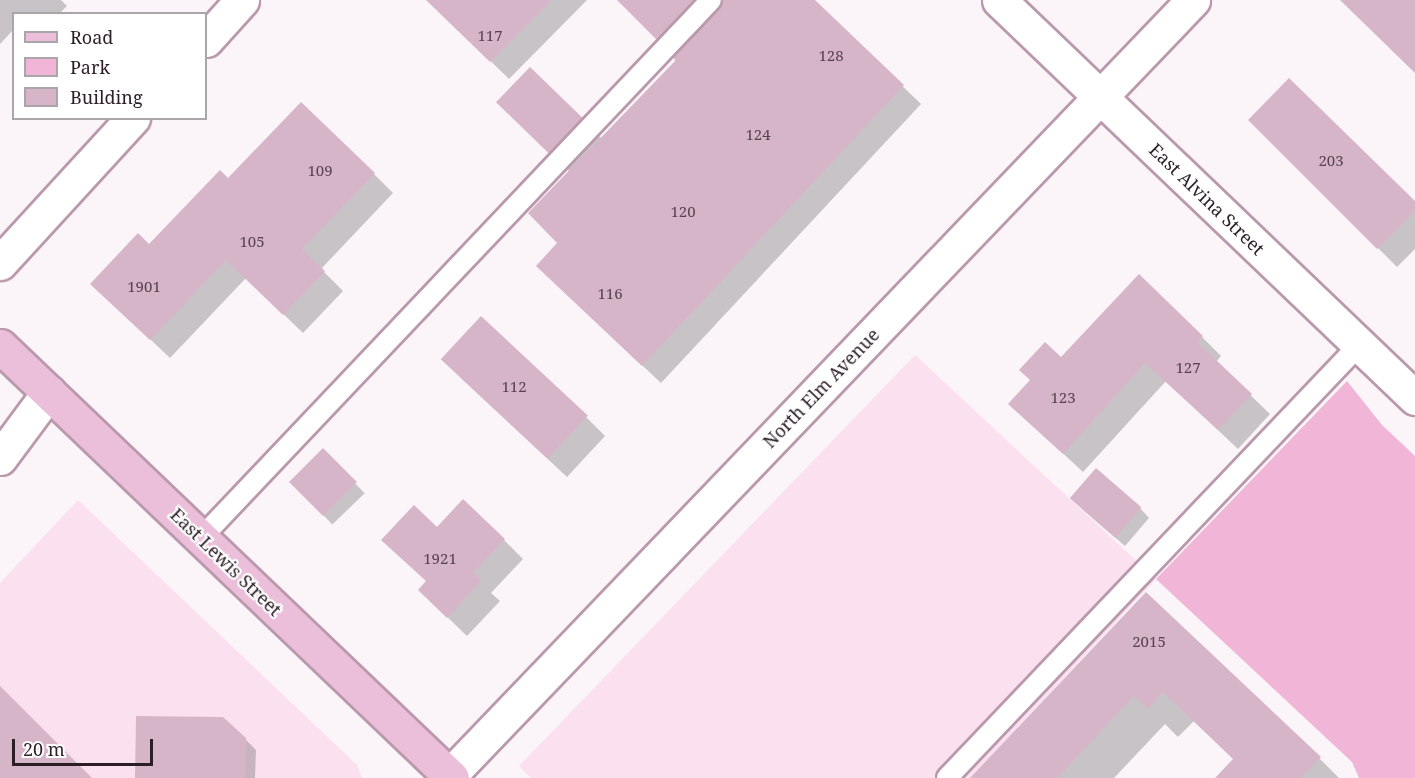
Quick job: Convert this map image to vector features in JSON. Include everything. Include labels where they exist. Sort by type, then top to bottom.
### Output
[{"type":"main road","name":"East Lewis Street","points":[[0,346],[449,777]]},
{"type":"street","points":[[207,39],[242,0]]},
{"type":"street","name":"East Alvina Street","points":[[999,0],[1415,398]]},
{"type":"street","name":"North Elm Avenue","points":[[449,777],[1193,0]]},
{"type":"street","points":[[0,263],[131,120]]},
{"type":"street","points":[[0,458],[48,392]]},
{"type":"lane","points":[[201,538],[711,0]]},
{"type":"lane","points":[[947,778],[1359,345]]},
{"type":"shaded area","points":[[915,355],[1156,579],[971,778],[531,778],[519,766]]},
{"type":"shaded area","points":[[78,500],[357,765],[362,778],[0,778],[0,583]]},
{"type":"green space","points":[[1347,381],[1382,425],[1415,456],[1415,778],[1359,778],[1352,762],[1156,579]]},
{"type":"building","points":[[426,0],[552,0],[490,62]]},
{"type":"building","points":[[617,0],[694,0],[657,40]]},
{"type":"building","points":[[723,0],[815,0],[904,85],[642,366],[536,266],[557,243],[528,213],[675,61],[674,57],[720,8]]},
{"type":"building","points":[[1340,0],[1415,0],[1415,73]]},
{"type":"building","points":[[530,67],[583,118],[549,154],[496,102]]},
{"type":"building","points":[[1289,78],[1415,201],[1415,211],[1377,249],[1248,120]]},
{"type":"building","points":[[301,102],[375,173],[302,249],[325,271],[283,315],[226,260],[150,340],[90,284],[138,233],[149,244],[220,170],[228,178]]},
{"type":"building","points":[[1139,274],[1203,336],[1197,342],[1252,394],[1218,430],[1145,363],[1063,454],[1008,404],[1030,380],[1019,370],[1045,342],[1061,357]]},
{"type":"building","points":[[481,316],[588,416],[548,459],[441,359]]},
{"type":"building","points":[[323,448],[357,482],[323,516],[289,482]]},
{"type":"building","points":[[1096,468],[1141,507],[1115,538],[1070,498]]},
{"type":"building","points":[[463,499],[505,539],[473,573],[481,581],[447,618],[418,590],[426,581],[381,540],[414,505],[437,527]]},
{"type":"building","points":[[1146,592],[1321,757],[1301,778],[1215,778],[1233,759],[1163,692],[1148,709],[1134,696],[1057,778],[970,778]]},
{"type":"building","points":[[0,686],[92,778],[0,778]]},
{"type":"building","points":[[136,716],[223,717],[246,738],[245,778],[135,778]]}]
